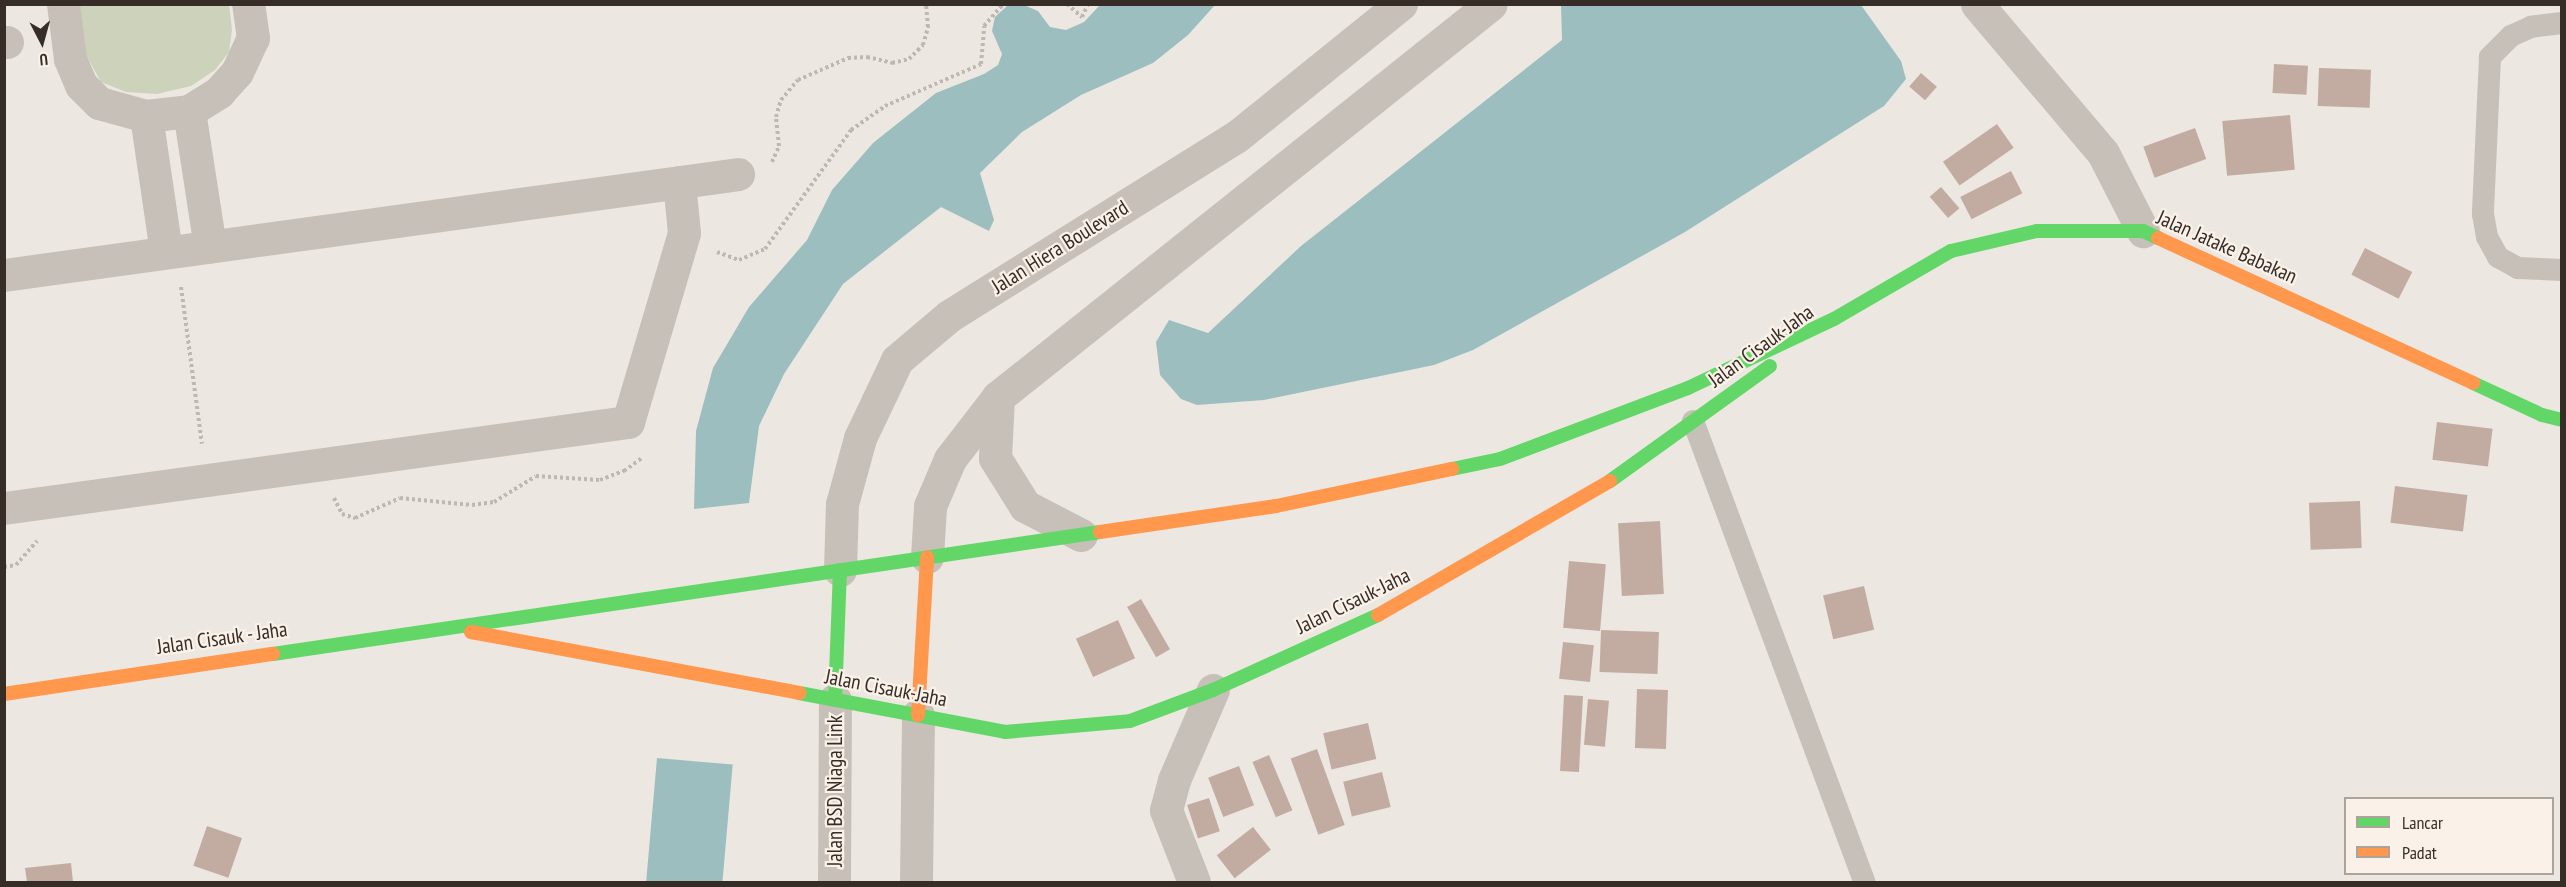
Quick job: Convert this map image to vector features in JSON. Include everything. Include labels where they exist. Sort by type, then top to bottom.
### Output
[{"type":"main road","name":"Jalan Jatake Babakan","points":[[1834,319],[1951,251],[2037,231],[2143,231],[2542,415],[2562,420]]},
{"type":"main road","name":"Jalan Cisauk-Jaha","points":[[446,627],[1276,506],[1500,459],[1688,388],[1834,319]]},
{"type":"main road","name":"Jalan Cisauk-Jaha","points":[[446,627],[835,700],[1017,731],[1130,721],[1213,690],[1385,612],[1603,486],[1834,319]]},
{"type":"main road","points":[[918,715],[927,557]]},
{"type":"main road","points":[[835,700],[840,570]]},
{"type":"main road","name":"Jalan Cisauk - Jaha","points":[[4,694],[446,627]]},
{"type":"street","points":[[63,4],[70,59],[81,85],[99,103],[146,116],[189,111],[219,92],[237,72],[253,38],[248,4]]},
{"type":"street","name":"Jalan Hiera Boulevard","points":[[840,570],[842,504],[860,438],[897,360],[949,316],[1236,137],[1401,4]]},
{"type":"street","points":[[927,557],[930,506],[950,459],[998,398],[1491,4]]},
{"type":"street","points":[[1977,4],[2103,153],[2143,231]]},
{"type":"street","points":[[189,111],[210,246]]},
{"type":"street","points":[[146,116],[171,252]]},
{"type":"street","points":[[4,275],[738,174]]},
{"type":"street","points":[[4,508],[628,422],[684,233],[680,182]]},
{"type":"street","points":[[998,398],[995,458],[1025,506],[1081,535]]},
{"type":"street","points":[[1194,882],[1166,810],[1174,780],[1213,690]]},
{"type":"street","name":"Jalan BSD Niaga Link","points":[[834,882],[835,700]]},
{"type":"street","points":[[916,882],[918,715]]},
{"type":"lane","points":[[2562,23],[2531,27],[2511,36],[2490,57],[2482,214],[2487,237],[2498,257],[2518,268],[2562,270]]},
{"type":"lane","points":[[1693,421],[1864,882]]},
{"type":"path","points":[[738,174],[762,177],[774,159],[779,146],[776,117],[781,100],[798,80],[848,58],[867,57],[892,63],[909,59],[923,45],[928,27],[926,4]]},
{"type":"path","points":[[684,233],[739,260],[765,249],[851,130],[885,106],[981,64],[984,26],[1003,4]]},
{"type":"path","points":[[1067,4],[1082,17],[1088,4]]},
{"type":"path","points":[[171,252],[207,480]]},
{"type":"path","points":[[329,463],[335,504],[342,514],[355,518],[400,498],[472,505],[494,502],[536,476],[600,480],[624,471],[643,456],[644,441],[628,422]]},
{"type":"green space","points":[[79,5],[229,5],[232,30],[229,52],[215,70],[191,86],[157,94],[126,92],[101,82],[85,53]]},
{"type":"water","points":[[1024,5],[1038,11],[1050,27],[1066,30],[1084,22],[1100,5],[1215,5],[1188,35],[1153,63],[1081,95],[1022,132],[980,173],[994,220],[989,231],[941,207],[843,284],[784,374],[759,426],[749,503],[694,509],[696,431],[713,368],[749,307],[807,240],[832,190],[873,143],[936,93],[984,74],[998,65],[1002,54],[992,31],[995,17],[1007,6]]},
{"type":"water","points":[[1561,5],[1861,5],[1901,61],[1906,79],[1884,106],[1685,232],[1473,350],[1434,365],[1264,400],[1197,405],[1181,399],[1160,375],[1156,342],[1169,320],[1208,333],[1301,246],[1562,40]]},
{"type":"water","points":[[657,758],[733,765],[722,882],[646,882]]},
{"type":"building","points":[[2274,64],[2308,66],[2306,95],[2272,93]]},
{"type":"building","points":[[2319,68],[2371,70],[2370,108],[2318,106]]},
{"type":"building","points":[[1921,73],[1937,87],[1925,100],[1909,87]]},
{"type":"building","points":[[2290,115],[2295,170],[2227,176],[2222,121]]},
{"type":"building","points":[[1997,124],[2014,148],[1960,186],[1943,162]]},
{"type":"building","points":[[2195,128],[2206,159],[2155,178],[2143,147]]},
{"type":"building","points":[[2011,171],[2022,193],[1972,219],[1960,197]]},
{"type":"building","points":[[1941,187],[1959,208],[1948,218],[1930,197]]},
{"type":"building","points":[[2365,248],[2412,272],[2399,299],[2351,275]]},
{"type":"building","points":[[2437,422],[2493,429],[2488,467],[2432,460]]},
{"type":"building","points":[[2395,486],[2467,495],[2463,532],[2390,523]]},
{"type":"building","points":[[2360,501],[2362,548],[2311,550],[2309,503]]},
{"type":"building","points":[[1660,521],[1664,594],[1622,596],[1618,523]]},
{"type":"building","points":[[1569,561],[1606,564],[1600,631],[1563,628]]},
{"type":"building","points":[[1864,586],[1874,630],[1833,639],[1823,595]]},
{"type":"building","points":[[1141,599],[1170,649],[1156,657],[1127,607]]},
{"type":"building","points":[[1118,620],[1135,658],[1093,677],[1076,639]]},
{"type":"building","points":[[1601,630],[1659,632],[1657,674],[1600,672]]},
{"type":"building","points":[[1563,642],[1594,645],[1590,682],[1559,679]]},
{"type":"building","points":[[1637,689],[1668,690],[1666,749],[1635,748]]},
{"type":"building","points":[[1564,695],[1583,696],[1579,772],[1560,771]]},
{"type":"building","points":[[1588,699],[1609,701],[1605,747],[1584,745]]},
{"type":"building","points":[[1368,723],[1376,759],[1332,769],[1323,733]]},
{"type":"building","points":[[1317,749],[1345,825],[1318,835],[1291,759]]},
{"type":"building","points":[[1269,755],[1292,810],[1276,817],[1252,762]]},
{"type":"building","points":[[1239,766],[1254,805],[1223,817],[1208,778]]},
{"type":"building","points":[[1382,772],[1391,807],[1352,817],[1343,782]]},
{"type":"building","points":[[1209,798],[1220,831],[1198,838],[1187,805]]},
{"type":"building","points":[[207,826],[242,838],[228,878],[193,866]]},
{"type":"building","points":[[1253,827],[1271,850],[1235,878],[1217,855]]},
{"type":"building","points":[[71,863],[73,882],[27,882],[25,868]]},
{"type":"traffic: fast","points":[[1452,469],[1500,459],[1688,388],[1834,319],[1951,251],[2037,231],[2143,231],[2158,238]]},
{"type":"traffic: fast","points":[[1610,481],[1770,366]]},
{"type":"traffic: fast","points":[[2473,383],[2542,415],[2562,420]]},
{"type":"traffic: fast","points":[[273,654],[1100,532]]},
{"type":"traffic: fast","points":[[835,700],[840,570]]},
{"type":"traffic: fast","points":[[799,693],[1005,732],[1130,721],[1213,690],[1378,615]]},
{"type":"traffic: slow","points":[[2158,238],[2473,383]]},
{"type":"traffic: slow","points":[[1100,532],[1276,506],[1452,469]]},
{"type":"traffic: slow","points":[[1378,615],[1610,481]]},
{"type":"traffic: slow","points":[[918,715],[927,557]]},
{"type":"traffic: slow","points":[[471,632],[799,693]]},
{"type":"traffic: slow","points":[[4,694],[273,654]]}]
